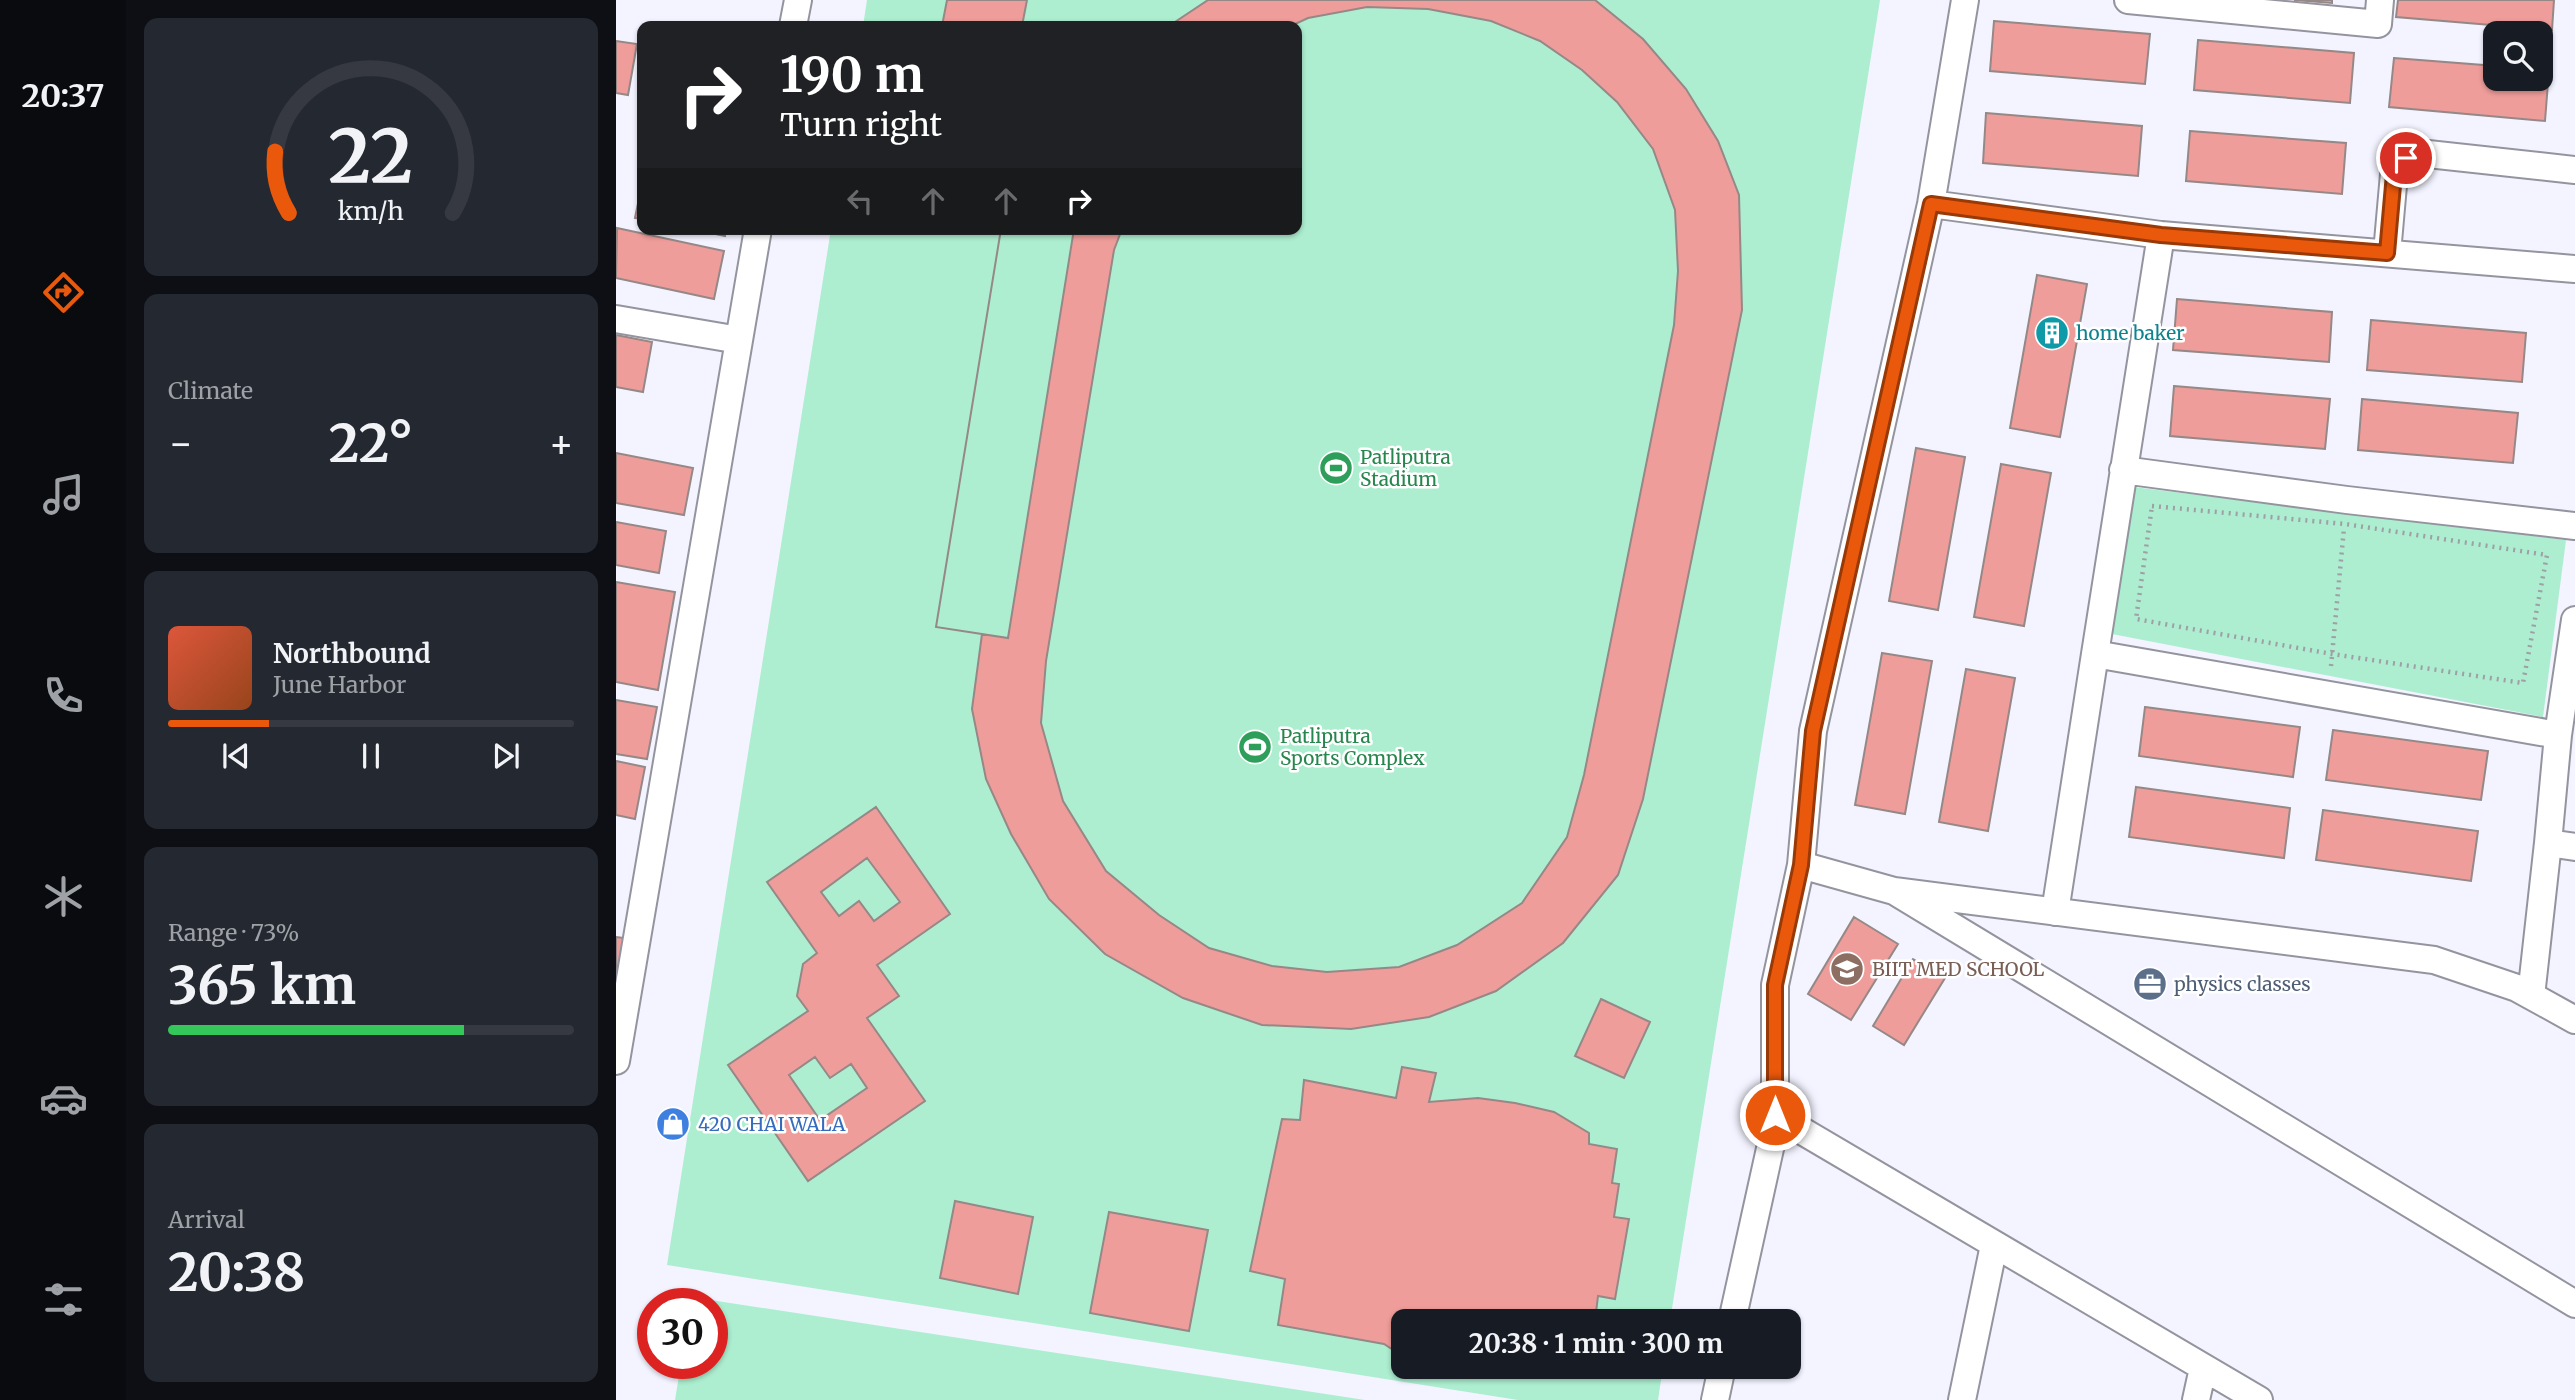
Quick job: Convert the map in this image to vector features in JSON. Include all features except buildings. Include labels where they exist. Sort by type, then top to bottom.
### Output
[{"type":"street","points":[[794,21],[798,0]]},
{"type":"street","points":[[1735,1309],[1775,1126],[1775,985],[1801,865],[1813,731],[1931,204],[1965,0]]},
{"type":"street","points":[[2128,0],[2378,24],[2380,0]]},
{"type":"street","points":[[2387,253],[2394,174],[2406,158],[2428,154],[2575,170]]},
{"type":"street","points":[[1931,204],[2161,235],[2575,269]]},
{"type":"street","points":[[616,1061],[628,914],[757,235]]},
{"type":"street","points":[[2055,912],[2161,235]]},
{"type":"street","points":[[616,319],[739,340]]},
{"type":"street","points":[[2123,470],[2346,512],[2575,526]]},
{"type":"street","points":[[2530,996],[2558,735],[2575,620]]},
{"type":"street","points":[[2095,654],[2558,735]]},
{"type":"street","points":[[2548,843],[2575,847]]},
{"type":"street","points":[[1801,865],[1894,891],[2434,960],[2517,989],[2575,1020]]},
{"type":"street","points":[[1894,891],[2575,1304]]},
{"type":"street","points":[[1775,1115],[2259,1400]]},
{"type":"street","points":[[1962,1400],[1994,1245]]},
{"type":"street","points":[[2196,1400],[2203,1367]]},
{"type":"street","points":[[1715,1400],[1719,1379]]},
{"type":"path","points":[[2152,506],[2346,512],[2547,555],[2523,683],[2332,654],[2136,619],[2152,506]]},
{"type":"path","points":[[2328,695],[2346,512]]},
{"type":"green space","name":"Patliputra Sports Complex","points":[[867,0],[1880,0],[1672,1309],[1391,1309],[1391,1379],[1661,1379],[1658,1400],[1518,1400],[667,1265],[830,235],[1302,235],[1302,21],[864,21]]},
{"type":"green space","points":[[2133,487],[2566,540],[2543,717],[2112,634]]},
{"type":"green space","points":[[728,1303],[1365,1400],[675,1400],[678,1379],[728,1379]]},
{"type":"place","name":"home baker","points":[[2052,333]]},
{"type":"place","name":"Patliputra Stadium","points":[[1336,468]]},
{"type":"place","name":"Patliputra Sports Complex","points":[[1255,747]]},
{"type":"place","name":"BIIT MED SCHOOL","points":[[1847,969]]},
{"type":"place","name":"physics classes","points":[[2150,984]]},
{"type":"place","name":"420 CHAI WALA","points":[[673,1124]]},
{"type":"route","points":[[1775,1115],[1775,985],[1801,865],[1813,731],[1931,204],[2161,235],[2387,253],[2394,174],[2406,158]]}]
